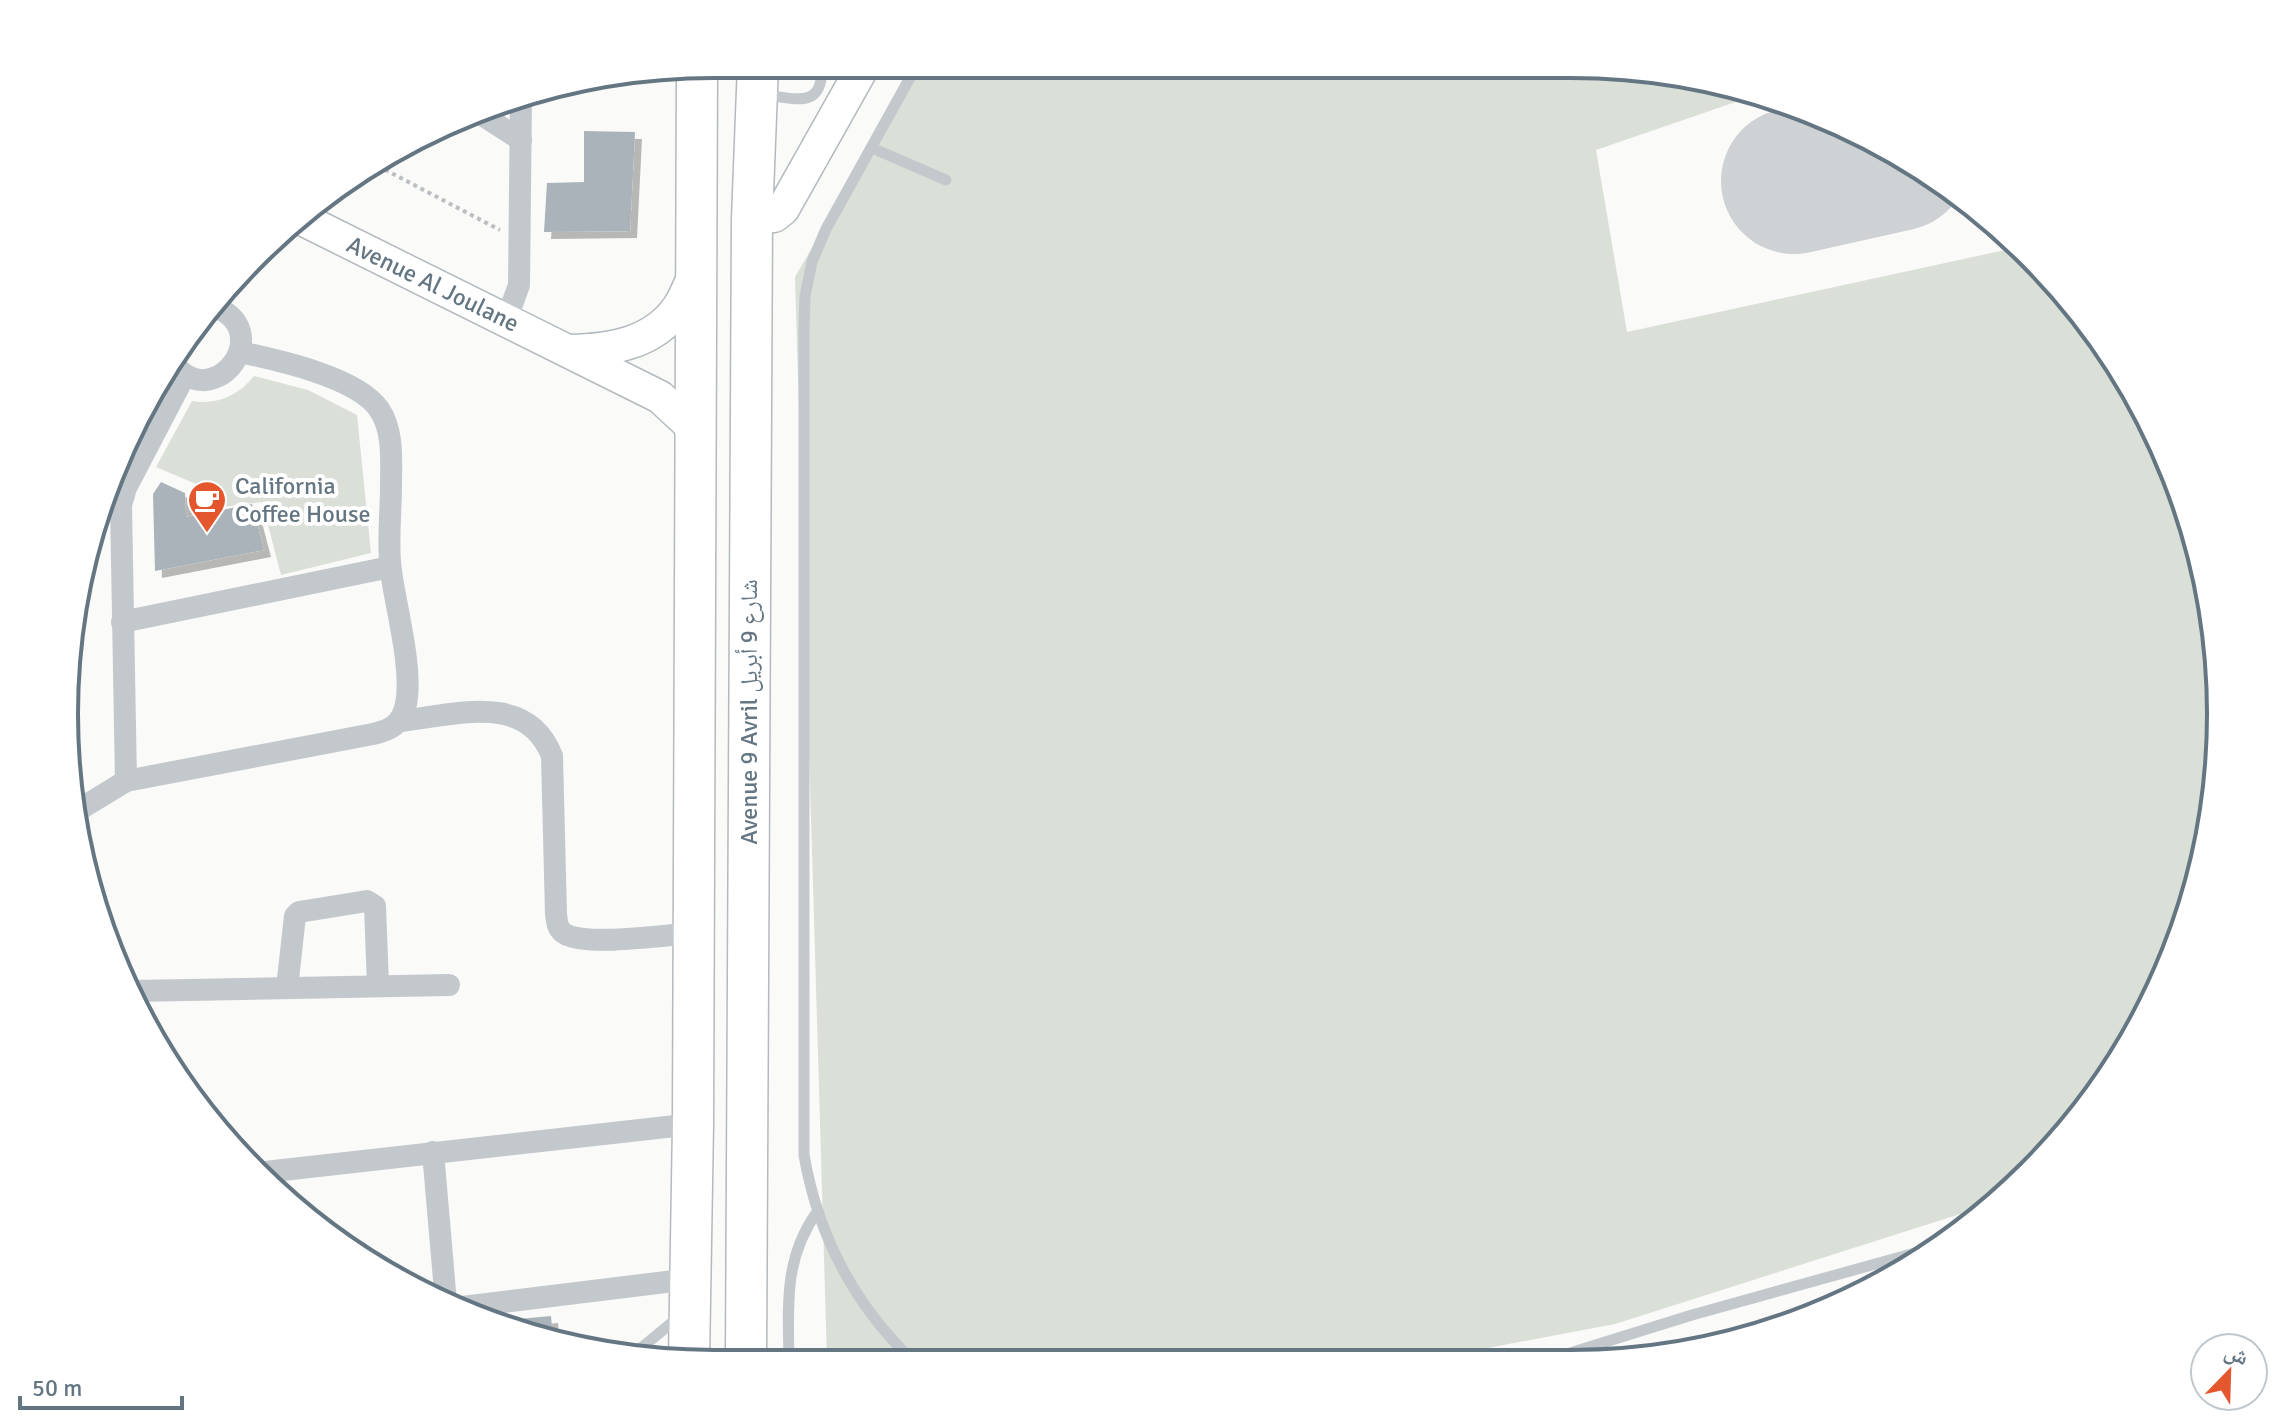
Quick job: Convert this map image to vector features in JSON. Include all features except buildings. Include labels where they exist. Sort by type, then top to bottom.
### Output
[{"type":"highway","points":[[689,1349],[693,1124],[697,78]]},
{"type":"highway","name":"Avenue 9 Avril شارع 9 أبريل","points":[[746,1350],[752,219],[758,79]]},
{"type":"street","points":[[752,219],[774,216],[783,209],[857,78]]},
{"type":"street","points":[[506,321],[519,290],[521,109]]},
{"type":"street","points":[[489,119],[521,140]]},
{"type":"street","name":"Avenue Al Joulane","points":[[310,223],[660,397],[687,422],[697,439]]},
{"type":"street","points":[[566,351],[598,350],[653,334],[679,307],[698,267]]},
{"type":"street","points":[[180,368],[204,380],[213,379],[230,369],[240,352],[239,330],[225,308]]},
{"type":"street","points":[[85,806],[126,781],[390,730],[400,721],[406,704],[407,688],[390,567],[391,449],[387,425],[379,409],[365,396],[284,361],[240,352]]},
{"type":"street","points":[[126,781],[121,505],[171,383]]},
{"type":"street","points":[[122,622],[390,567]]},
{"type":"street","points":[[400,721],[500,712],[518,716],[545,739],[552,756],[557,926],[564,934],[616,939],[694,933]]},
{"type":"street","points":[[287,988],[295,916],[299,912],[367,901],[375,906],[378,986]]},
{"type":"street","points":[[142,991],[449,985]]},
{"type":"street","points":[[272,1171],[693,1124]]},
{"type":"street","points":[[433,1152],[445,1290]]},
{"type":"street","points":[[483,1306],[690,1293]]},
{"type":"lane","points":[[758,79],[806,99],[816,94],[821,78]]},
{"type":"lane","points":[[902,1350],[880,1327],[845,1278],[817,1212],[804,1155],[804,330],[805,296],[812,262],[826,229],[910,78]]},
{"type":"lane","points":[[872,148],[946,180]]},
{"type":"lane","points":[[789,1350],[791,1269],[796,1248],[817,1212]]},
{"type":"lane","points":[[1580,1350],[1903,1256]]},
{"type":"lane","points":[[640,1346],[690,1293]]},
{"type":"path","points":[[385,170],[520,241]]},
{"type":"shaded area","points":[[910,78],[1613,79],[1695,90],[1739,101],[1596,150],[1627,332],[2005,250],[2076,327],[2122,396],[2159,471],[2173,510],[2195,590],[2202,631],[2206,672],[2206,756],[2195,838],[2159,957],[2122,1032],[2076,1101],[2049,1133],[2021,1164],[1966,1212],[1615,1324],[1477,1350],[827,1350],[795,277]]},
{"type":"shaded area","points":[[254,376],[308,390],[357,415],[371,553],[281,575],[262,502],[200,510],[196,484],[156,467],[192,401],[210,402],[226,398]]},
{"type":"taxiway","points":[[1820,129],[1830,173]]},
{"type":"runway","points":[[1794,181],[1885,161]]},
{"type":"place","name":"California Coffee House","points":[[207,534]]}]
